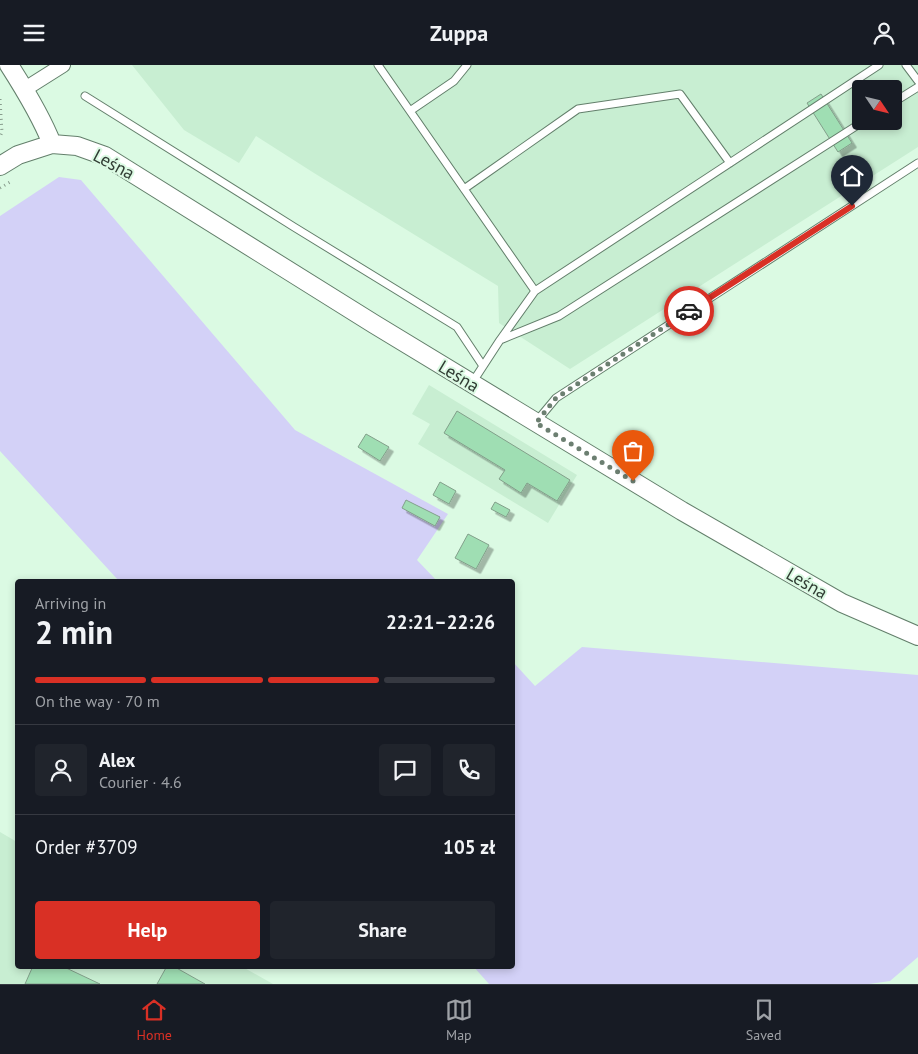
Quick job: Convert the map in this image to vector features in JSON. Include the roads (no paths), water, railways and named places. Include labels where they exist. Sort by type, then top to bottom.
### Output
[{"type":"street","points":[[9,65],[46,127],[52,144]]},
{"type":"street","points":[[25,89],[63,65]]},
{"type":"street","name":"Leśna","points":[[0,166],[18,155],[52,144],[77,146],[105,156],[472,384],[682,511],[842,603],[918,636]]},
{"type":"lane","points":[[378,65],[535,291]]},
{"type":"lane","points":[[410,111],[454,81],[467,65]]},
{"type":"lane","points":[[472,384],[535,291],[879,65]]},
{"type":"lane","points":[[906,65],[918,81]]},
{"type":"lane","points":[[902,97],[918,87]]},
{"type":"lane","points":[[464,189],[578,109],[680,95],[730,163]]},
{"type":"lane","points":[[85,96],[458,327],[483,366]]},
{"type":"lane","points":[[500,340],[559,316],[852,129]]},
{"type":"lane","points":[[536,423],[556,398],[918,163]]}]
